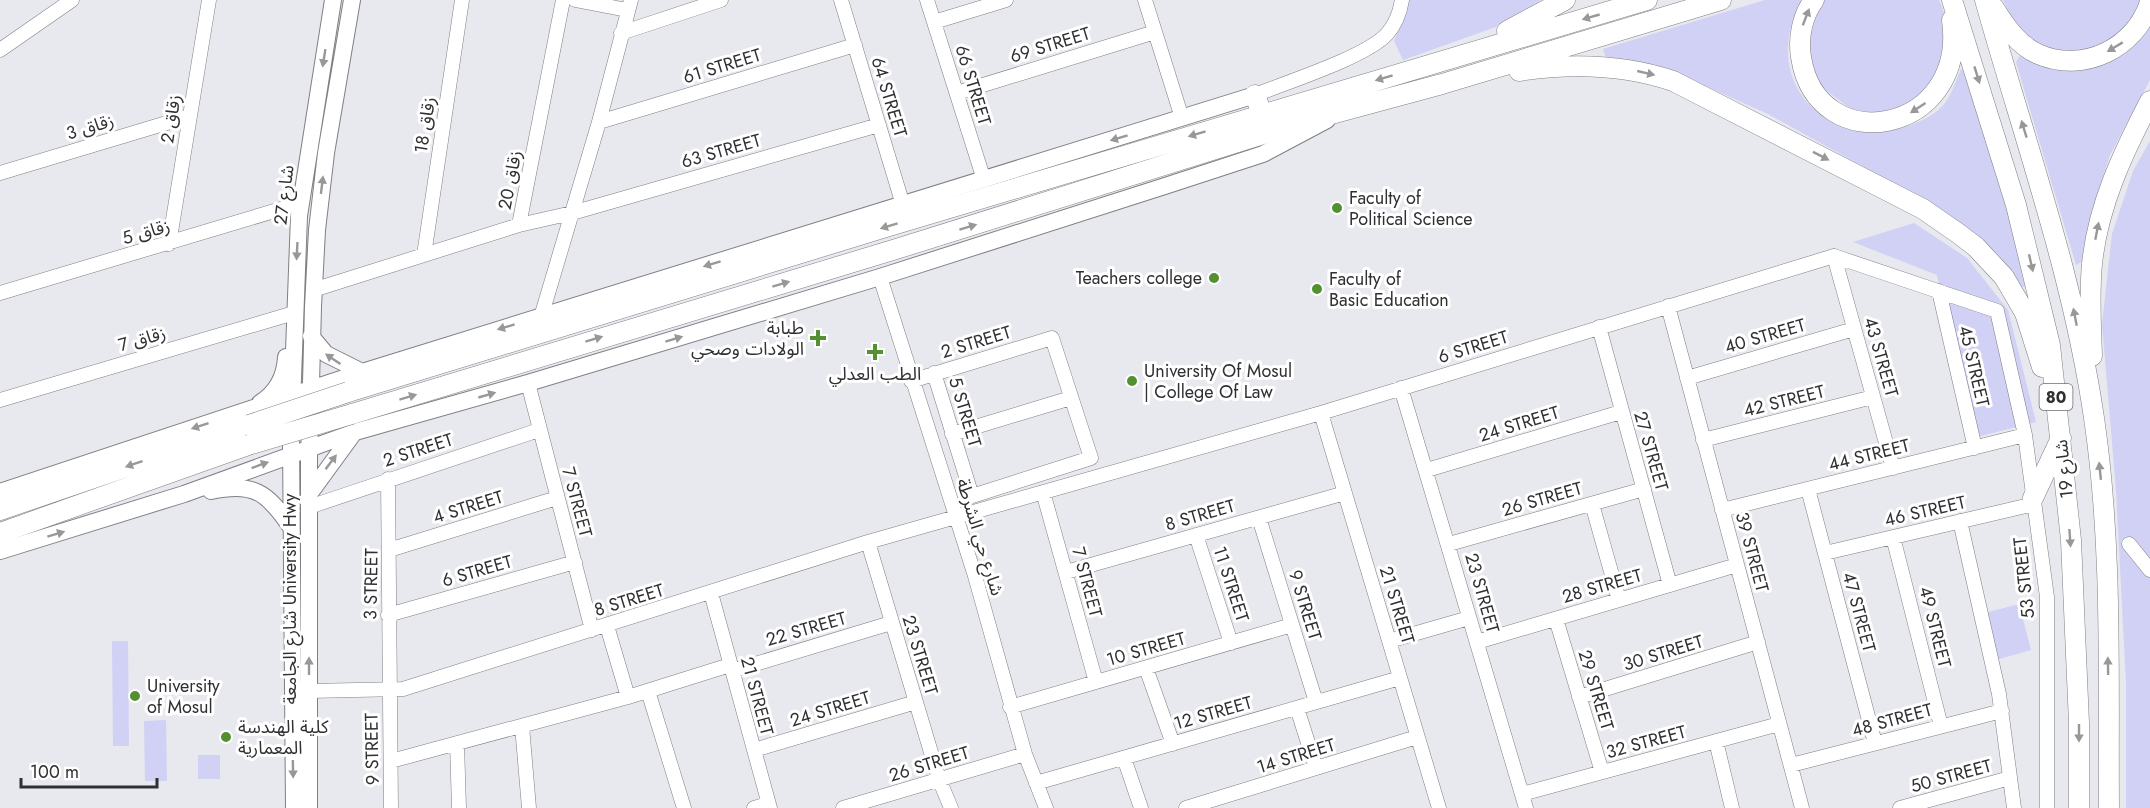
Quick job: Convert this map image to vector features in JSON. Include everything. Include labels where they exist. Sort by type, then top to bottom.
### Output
[{"type":"highway","points":[[1427,65],[1513,28],[1565,0]]},
{"type":"highway","points":[[0,510],[249,418],[348,392],[1262,114],[1647,0]]},
{"type":"highway","points":[[0,533],[248,445],[353,423],[1305,121],[1338,114],[1442,84],[1721,0]]},
{"type":"highway","points":[[1814,0],[1804,18],[1801,33],[1800,50],[1808,79],[1816,93],[1837,113],[1851,119],[1879,122],[1908,115],[1923,106],[1935,95],[1943,82],[1950,68],[1954,40],[1951,0]]},
{"type":"highway","name":"شارع 19","points":[[1951,0],[2027,246],[2050,345],[2071,551],[2079,723],[2078,802]]},
{"type":"highway","name":"شارع 19","points":[[1985,0],[2056,236],[2094,415],[2106,557],[2109,808]]},
{"type":"highway","points":[[1990,0],[2011,33],[2025,45],[2037,53],[2066,60],[2098,57],[2125,41],[2142,21],[2150,2]]},
{"type":"highway","points":[[1442,84],[1553,66],[1603,66],[1652,74],[1702,94],[1923,209],[1976,247],[2004,277],[2032,331],[2060,430],[2034,501]]},
{"type":"highway","points":[[1255,95],[1262,114]]},
{"type":"highway","points":[[2094,415],[2091,292],[2094,247],[2112,180],[2150,101]]},
{"type":"main road","name":"شارع 27","points":[[292,396],[294,313],[301,203],[333,0]]},
{"type":"main road","name":"شارع 27","points":[[310,390],[317,230],[326,153],[352,0]]},
{"type":"main road","points":[[0,492],[249,418],[292,396],[362,372],[1255,95]]},
{"type":"main road","points":[[0,551],[184,494],[310,448],[353,423],[528,383],[880,277],[1263,154],[1338,114]]},
{"type":"main road","points":[[249,418],[268,398],[282,377],[288,326],[294,313]]},
{"type":"main road","points":[[311,336],[326,354],[349,368],[362,372]]},
{"type":"main road","name":"شارع الجامعة University Hwy","points":[[309,808],[310,390]]},
{"type":"main road","name":"شارع الجامعة University Hwy","points":[[292,396],[290,526],[294,808]]},
{"type":"main road","points":[[309,500],[353,423]]},
{"type":"main road","points":[[184,494],[197,494],[229,487],[253,489],[278,507],[290,526]]},
{"type":"street","points":[[0,50],[72,0]]},
{"type":"street","name":"زقاق 2","points":[[169,244],[209,0]]},
{"type":"street","name":"زقاق 18","points":[[424,255],[462,0]]},
{"type":"street","name":"زقاق 20","points":[[314,290],[519,225],[562,0]]},
{"type":"street","points":[[541,317],[599,122],[629,5],[575,0]]},
{"type":"street","points":[[621,33],[721,0]]},
{"type":"street","name":"64 STREET","points":[[841,0],[903,205]]},
{"type":"street","name":"66 STREET","points":[[927,0],[984,180]]},
{"type":"street","points":[[934,22],[1006,0]]},
{"type":"street","points":[[1145,0],[1182,118]]},
{"type":"street","points":[[1255,95],[1351,56],[1379,40],[1396,20],[1402,0]]},
{"type":"street","name":"69 STREET","points":[[957,93],[1155,32]]},
{"type":"street","name":"61 STREET","points":[[599,122],[855,45]]},
{"type":"street","name":"زقاق 3","points":[[0,173],[190,116]]},
{"type":"street","name":"63 STREET","points":[[519,225],[572,213],[879,125]]},
{"type":"street","name":"زقاق 5","points":[[0,293],[301,203]]},
{"type":"street","points":[[1834,256],[1939,291]]},
{"type":"street","name":"6 STREET","points":[[956,515],[1321,412],[1834,256]]},
{"type":"street","name":"43 STREET","points":[[1834,256],[1893,468]]},
{"type":"street","name":"شارع حي الشرطة","points":[[880,277],[911,381],[956,515],[1024,754],[1046,808]]},
{"type":"street","name":"53 STREET","points":[[1939,291],[1997,311],[2025,435],[2047,597],[2047,808]]},
{"type":"street","name":"45 STREET","points":[[1939,291],[1975,448]]},
{"type":"street","name":"39 STREET","points":[[1668,306],[1802,808]]},
{"type":"street","name":"زقاق 7","points":[[0,400],[294,313]]},
{"type":"street","name":"27 STREET","points":[[1599,327],[1670,585]]},
{"type":"street","name":"40 STREET","points":[[1687,378],[1854,329]]},
{"type":"street","name":"2 STREET","points":[[911,381],[1052,338],[1071,398]]},
{"type":"street","name":"5 STREET","points":[[934,373],[972,496],[1091,458],[1071,398]]},
{"type":"street","name":"7 STREET","points":[[528,383],[592,630]]},
{"type":"street","name":"23 STREET","points":[[1401,388],[1526,808]]},
{"type":"street","name":"42 STREET","points":[[1704,440],[1873,397]]},
{"type":"street","points":[[952,434],[1071,398]]},
{"type":"street","name":"21 STREET","points":[[1321,412],[1439,808]]},
{"type":"street","name":"24 STREET","points":[[1427,470],[1621,412]]},
{"type":"street","name":"2 STREET","points":[[309,500],[388,479],[539,430]]},
{"type":"street","name":"44 STREET","points":[[1722,510],[2025,435]]},
{"type":"street","name":"3 STREET","points":[[388,479],[388,689]]},
{"type":"street","name":"26 STREET","points":[[1449,544],[1644,489]]},
{"type":"street","name":"47 STREET","points":[[1808,489],[1875,743]]},
{"type":"street","name":"7 STREET","points":[[1044,492],[1096,682]]},
{"type":"street","name":"8 STREET","points":[[1065,572],[1345,494]]},
{"type":"street","name":"4 STREET","points":[[389,550],[557,498]]},
{"type":"street","name":"46 STREET","points":[[1825,553],[2034,501]]},
{"type":"street","points":[[1592,504],[1619,600]]},
{"type":"street","name":"8 STREET","points":[[309,691],[403,689],[956,515]]},
{"type":"street","name":"9 STREET","points":[[1259,518],[1316,702]]},
{"type":"street","points":[[1960,521],[2002,711],[2014,808]]},
{"type":"street","name":"11 STREET","points":[[1196,535],[1231,643]]},
{"type":"street","name":"49 STREET","points":[[1893,537],[1941,726]]},
{"type":"street","name":"23 STREET","points":[[868,542],[939,779]]},
{"type":"street","points":[[2129,544],[2150,570]]},
{"type":"street","name":"6 STREET","points":[[388,615],[575,562]]},
{"type":"street","name":"28 STREET","points":[[1477,642],[1737,565]]},
{"type":"street","name":"21 STREET","points":[[711,593],[769,806]]},
{"type":"street","points":[[1389,641],[1469,618]]},
{"type":"street","name":"29 STREET","points":[[1556,619],[1602,772]]},
{"type":"street","name":"22 STREET","points":[[391,760],[628,697],[891,623]]},
{"type":"street","name":"10 STREET","points":[[1010,706],[1292,625]]},
{"type":"street","points":[[607,626],[628,697]]},
{"type":"street","name":"30 STREET","points":[[1579,697],[1758,642]]},
{"type":"street","points":[[1146,668],[1173,744]]},
{"type":"street","name":"12 STREET","points":[[1036,783],[1400,678]]},
{"type":"street","name":"9 STREET","points":[[388,689],[391,808]]},
{"type":"street","points":[[648,691],[684,808]]},
{"type":"street","name":"24 STREET","points":[[754,750],[916,702]]},
{"type":"street","points":[[1297,708],[1316,768]]},
{"type":"street","name":"48 STREET","points":[[1791,765],[2002,711]]},
{"type":"street","name":"32 STREET","points":[[1522,794],[1779,724]]},
{"type":"street","points":[[522,726],[529,808]]},
{"type":"street","name":"14 STREET","points":[[1186,808],[1417,737]]},
{"type":"street","points":[[1716,741],[1732,808]]},
{"type":"street","points":[[457,743],[459,808]]},
{"type":"street","name":"26 STREET","points":[[843,808],[862,806],[939,779],[1024,754]]},
{"type":"street","points":[[1124,758],[1141,808]]},
{"type":"street","name":"50 STREET","points":[[1900,808],[2010,778]]},
{"type":"street","points":[[939,779],[951,808]]},
{"type":"street","points":[[754,808],[769,806]]},
{"type":"shaded area","points":[[1405,0],[1541,0],[1507,23],[1403,60],[1394,41],[1404,12]]},
{"type":"shaded area","points":[[1765,0],[1803,0],[1790,29],[1788,57],[1794,82],[1808,103],[1828,120],[1853,130],[1881,132],[1921,121],[1945,103],[1961,69],[1969,74],[2028,286],[2018,288],[1938,208],[1768,114],[1681,75],[1607,61],[1603,49]]},
{"type":"shaded area","points":[[1818,0],[1939,0],[1945,16],[1949,51],[1923,101],[1879,114],[1852,110],[1819,85],[1804,34]]},
{"type":"shaded area","points":[[2003,0],[2142,0],[2133,23],[2091,55],[2043,52],[2018,32]]},
{"type":"shaded area","points":[[2150,25],[2150,80],[2110,155],[2094,205],[2085,260],[2076,265],[2016,62],[2022,52],[2055,68]]},
{"type":"shaded area","points":[[2150,141],[2150,808],[2126,808],[2126,683],[2116,490],[2102,324],[2112,234],[2133,171]]},
{"type":"shaded area","points":[[1914,223],[1967,258],[2008,310],[2036,422],[1973,438],[1937,275],[1853,242]]},
{"type":"shaded area","points":[[2019,604],[2031,650],[1996,660],[1985,613]]},
{"type":"shaded area","points":[[112,641],[128,641],[129,746],[113,746]]},
{"type":"shaded area","points":[[166,720],[167,781],[145,781],[144,721]]},
{"type":"shaded area","points":[[198,755],[220,755],[220,779],[198,779]]},
{"type":"place","name":"Faculty of Political Science","points":[[1337,208]]},
{"type":"place","name":"Teachers college","points":[[1214,278]]},
{"type":"place","name":"Faculty of Basic Education","points":[[1317,289]]},
{"type":"place","name":"طبابة الولادات وصحي","points":[[818,338]]},
{"type":"place","name":"الطب العدلي","points":[[875,352]]},
{"type":"place","name":"University Of Mosul | College Of Law","points":[[1132,381]]},
{"type":"place","name":"University of Mosul","points":[[135,696]]},
{"type":"place","name":"كلية الهندسة المعمارية","points":[[226,737]]}]
